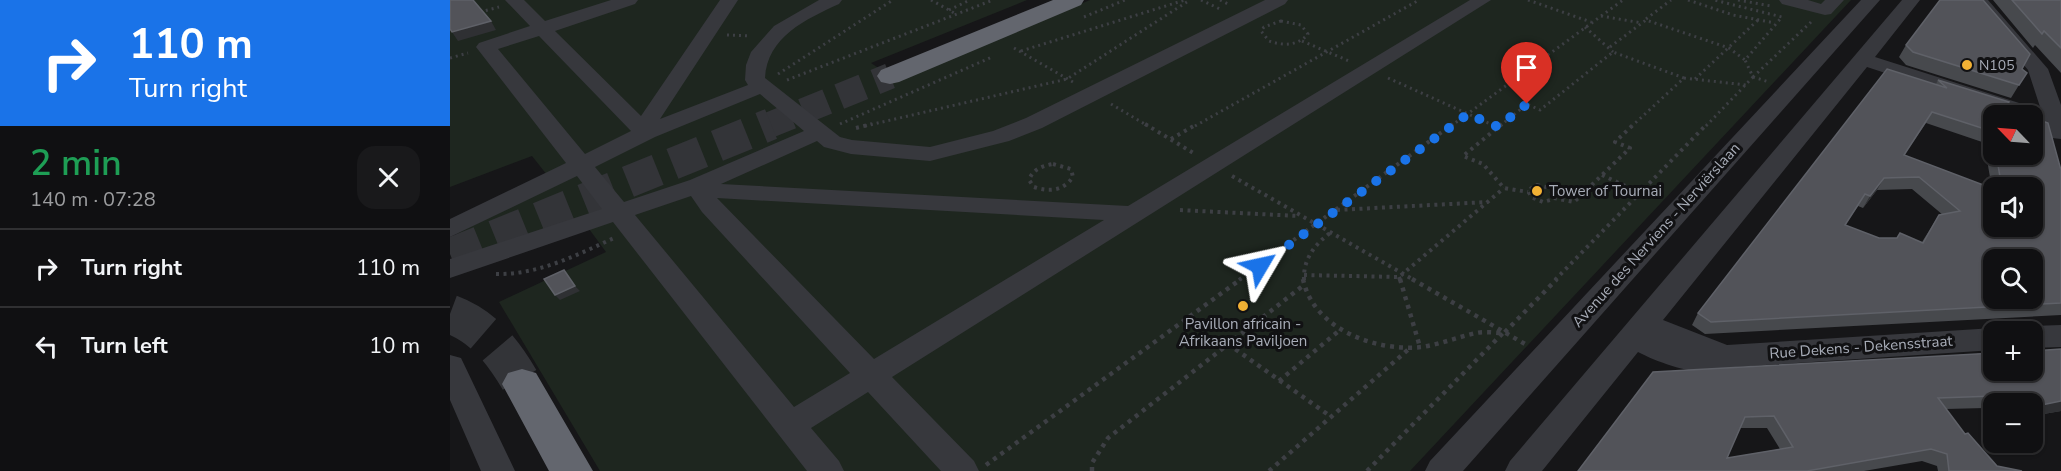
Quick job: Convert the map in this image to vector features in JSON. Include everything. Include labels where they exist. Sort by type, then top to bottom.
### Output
[{"type":"highway","points":[[1040,0],[883,71],[1074,11]]},
{"type":"highway","points":[[522,384],[571,471]]},
{"type":"street","points":[[629,0],[486,47],[827,471]]},
{"type":"street","points":[[645,131],[729,0]]},
{"type":"street","points":[[833,0],[797,18],[774,37],[755,65],[755,80],[832,142],[852,147],[930,154],[1014,131],[1279,0]]},
{"type":"street","points":[[790,425],[1482,0]]},
{"type":"street","points":[[1788,0],[1825,10],[1835,0]]},
{"type":"street","name":"Avenue des Nerviens - Nerviërslaan","points":[[1442,471],[1871,0]]},
{"type":"street","points":[[1522,471],[1640,331],[1911,0]]},
{"type":"street","points":[[1978,0],[2038,69],[2059,127]]},
{"type":"street","points":[[515,1],[645,131]]},
{"type":"street","points":[[1862,59],[2059,127]]},
{"type":"street","points":[[450,229],[645,131],[763,86]]},
{"type":"street","points":[[450,269],[585,223],[627,220],[820,132]]},
{"type":"street","points":[[699,188],[1134,214]]},
{"type":"street","points":[[699,188],[711,207],[962,471]]},
{"type":"street","name":"Rue Dekens - Dekensstraat","points":[[1640,331],[1666,354],[1684,360],[1725,360],[1728,356],[1983,340]]},
{"type":"street","points":[[2043,337],[2061,336]]},
{"type":"street","points":[[450,366],[498,471]]},
{"type":"path","points":[[763,86],[893,0]]},
{"type":"path","points":[[931,0],[956,14]]},
{"type":"path","points":[[949,10],[970,0]]},
{"type":"path","points":[[763,86],[791,79],[993,0]]},
{"type":"path","points":[[1074,11],[1125,0]]},
{"type":"path","points":[[1020,52],[1185,0]]},
{"type":"path","points":[[820,132],[852,128],[1067,79],[1190,0]]},
{"type":"path","points":[[1170,139],[1419,0]]},
{"type":"path","points":[[1528,0],[1591,23]]},
{"type":"path","points":[[978,471],[1623,0]]},
{"type":"path","points":[[1610,47],[1671,0]]},
{"type":"path","points":[[1688,0],[1712,9],[1775,23]]},
{"type":"path","points":[[1714,0],[1782,17],[1745,60]]},
{"type":"path","points":[[472,15],[515,1]]},
{"type":"path","points":[[1712,9],[1722,1]]},
{"type":"path","points":[[1600,16],[1642,23]]},
{"type":"path","points":[[1646,20],[1729,48],[1745,60],[1753,77],[1774,83]]},
{"type":"path","points":[[1695,79],[1758,20]]},
{"type":"path","points":[[1366,471],[1753,77],[1812,21]]},
{"type":"path","points":[[1302,41],[1308,34],[1306,29],[1292,22],[1271,23],[1261,31],[1262,36],[1268,41],[1277,44],[1302,41],[1498,127]]},
{"type":"path","points":[[1585,27],[1613,52],[1684,78],[1746,85]]},
{"type":"path","points":[[706,34],[774,37]]},
{"type":"path","points":[[1004,52],[1024,44]]},
{"type":"path","points":[[1014,48],[1401,275],[1516,339]]},
{"type":"path","points":[[1613,52],[1540,110],[1527,104],[1463,156],[1483,164],[1504,188],[1528,192],[1531,197],[1542,202],[1554,198],[1574,202],[1630,148],[1615,142],[1684,78]]},
{"type":"path","points":[[820,132],[993,57]]},
{"type":"path","points":[[1053,164],[1066,166],[1073,173],[1067,185],[1053,190],[1039,190],[1030,184],[1029,180],[1030,175],[1040,168],[1053,164]]},
{"type":"path","points":[[1602,175],[1640,193]]},
{"type":"path","points":[[1528,192],[1530,187],[1542,186],[1553,191],[1554,198]]},
{"type":"path","points":[[1304,275],[1401,275],[1504,188]]},
{"type":"path","points":[[1336,210],[1488,202]]},
{"type":"path","points":[[1179,210],[1301,216]]},
{"type":"path","points":[[475,259],[479,269],[505,276],[568,259],[627,220]]},
{"type":"path","points":[[1330,233],[1317,243],[1306,262],[1304,285],[1310,300],[1325,317],[1341,329],[1388,345],[1411,348],[1452,341],[1479,332],[1504,333]]},
{"type":"path","points":[[1401,275],[1420,347]]},
{"type":"path","points":[[1092,471],[1092,464],[1108,438],[1304,285]]},
{"type":"path","points":[[1280,381],[1341,329]]},
{"type":"path","points":[[1228,344],[1330,416]]},
{"type":"path","points":[[1269,471],[1411,348]]},
{"type":"shaded area","points":[[450,0],[1027,0],[871,63],[898,81],[1090,0],[1851,0],[1410,471],[600,471],[499,302],[606,252],[581,218],[468,255],[456,234],[555,185],[532,156],[450,187]]},
{"type":"building","points":[[450,0],[473,0],[491,21],[452,32],[450,29]]},
{"type":"building","points":[[1940,0],[1983,0],[2030,54],[2022,69],[2027,73],[2019,85],[1913,52],[1906,45]]},
{"type":"building","points":[[2012,0],[2061,0],[2061,48],[2044,31],[2042,34]]},
{"type":"building","points":[[1887,69],[1947,88],[1938,80],[2009,102],[2007,105],[1983,105],[1983,128],[1932,112],[1904,155],[1983,185],[1983,237],[2043,237],[2043,177],[2000,177],[1998,165],[2043,165],[2043,121],[2048,123],[2061,170],[2061,303],[2043,304],[2043,249],[1983,249],[1983,307],[1711,322],[1698,313]],"holes":[[[1919,177],[1960,211],[1939,215],[1923,243],[1900,233],[1897,238],[1879,238],[1845,225],[1865,194],[1870,196],[1884,178]]]},
{"type":"building","points":[[564,270],[575,286],[555,295],[544,279]]},
{"type":"building","points":[[2061,349],[2061,401],[2043,405],[2043,393],[1983,393],[1983,396],[1938,398],[1965,434],[1968,433],[1983,453],[1997,466],[2022,471],[1949,471],[1947,454],[1931,449],[1807,471],[1578,471],[1653,372],[1983,354],[1983,381],[2043,381],[2043,350]],"holes":[[[1774,416],[1793,447],[1727,458],[1745,417]]]},
{"type":"tunnel","points":[[767,126],[890,76]]},
{"type":"tunnel","points":[[450,254],[771,124]]},
{"type":"tunnel","points":[[450,314],[473,326],[492,342],[522,384]]},
{"type":"place","name":"N105","points":[[1967,65]]},
{"type":"place","name":"Tower of Tournai","points":[[1537,191]]},
{"type":"place","name":"Pavillon africain - Afrikaans Paviljoen","points":[[1243,306]]},
{"type":"route","points":[[1260,266],[1468,114],[1498,127],[1527,104]]}]
